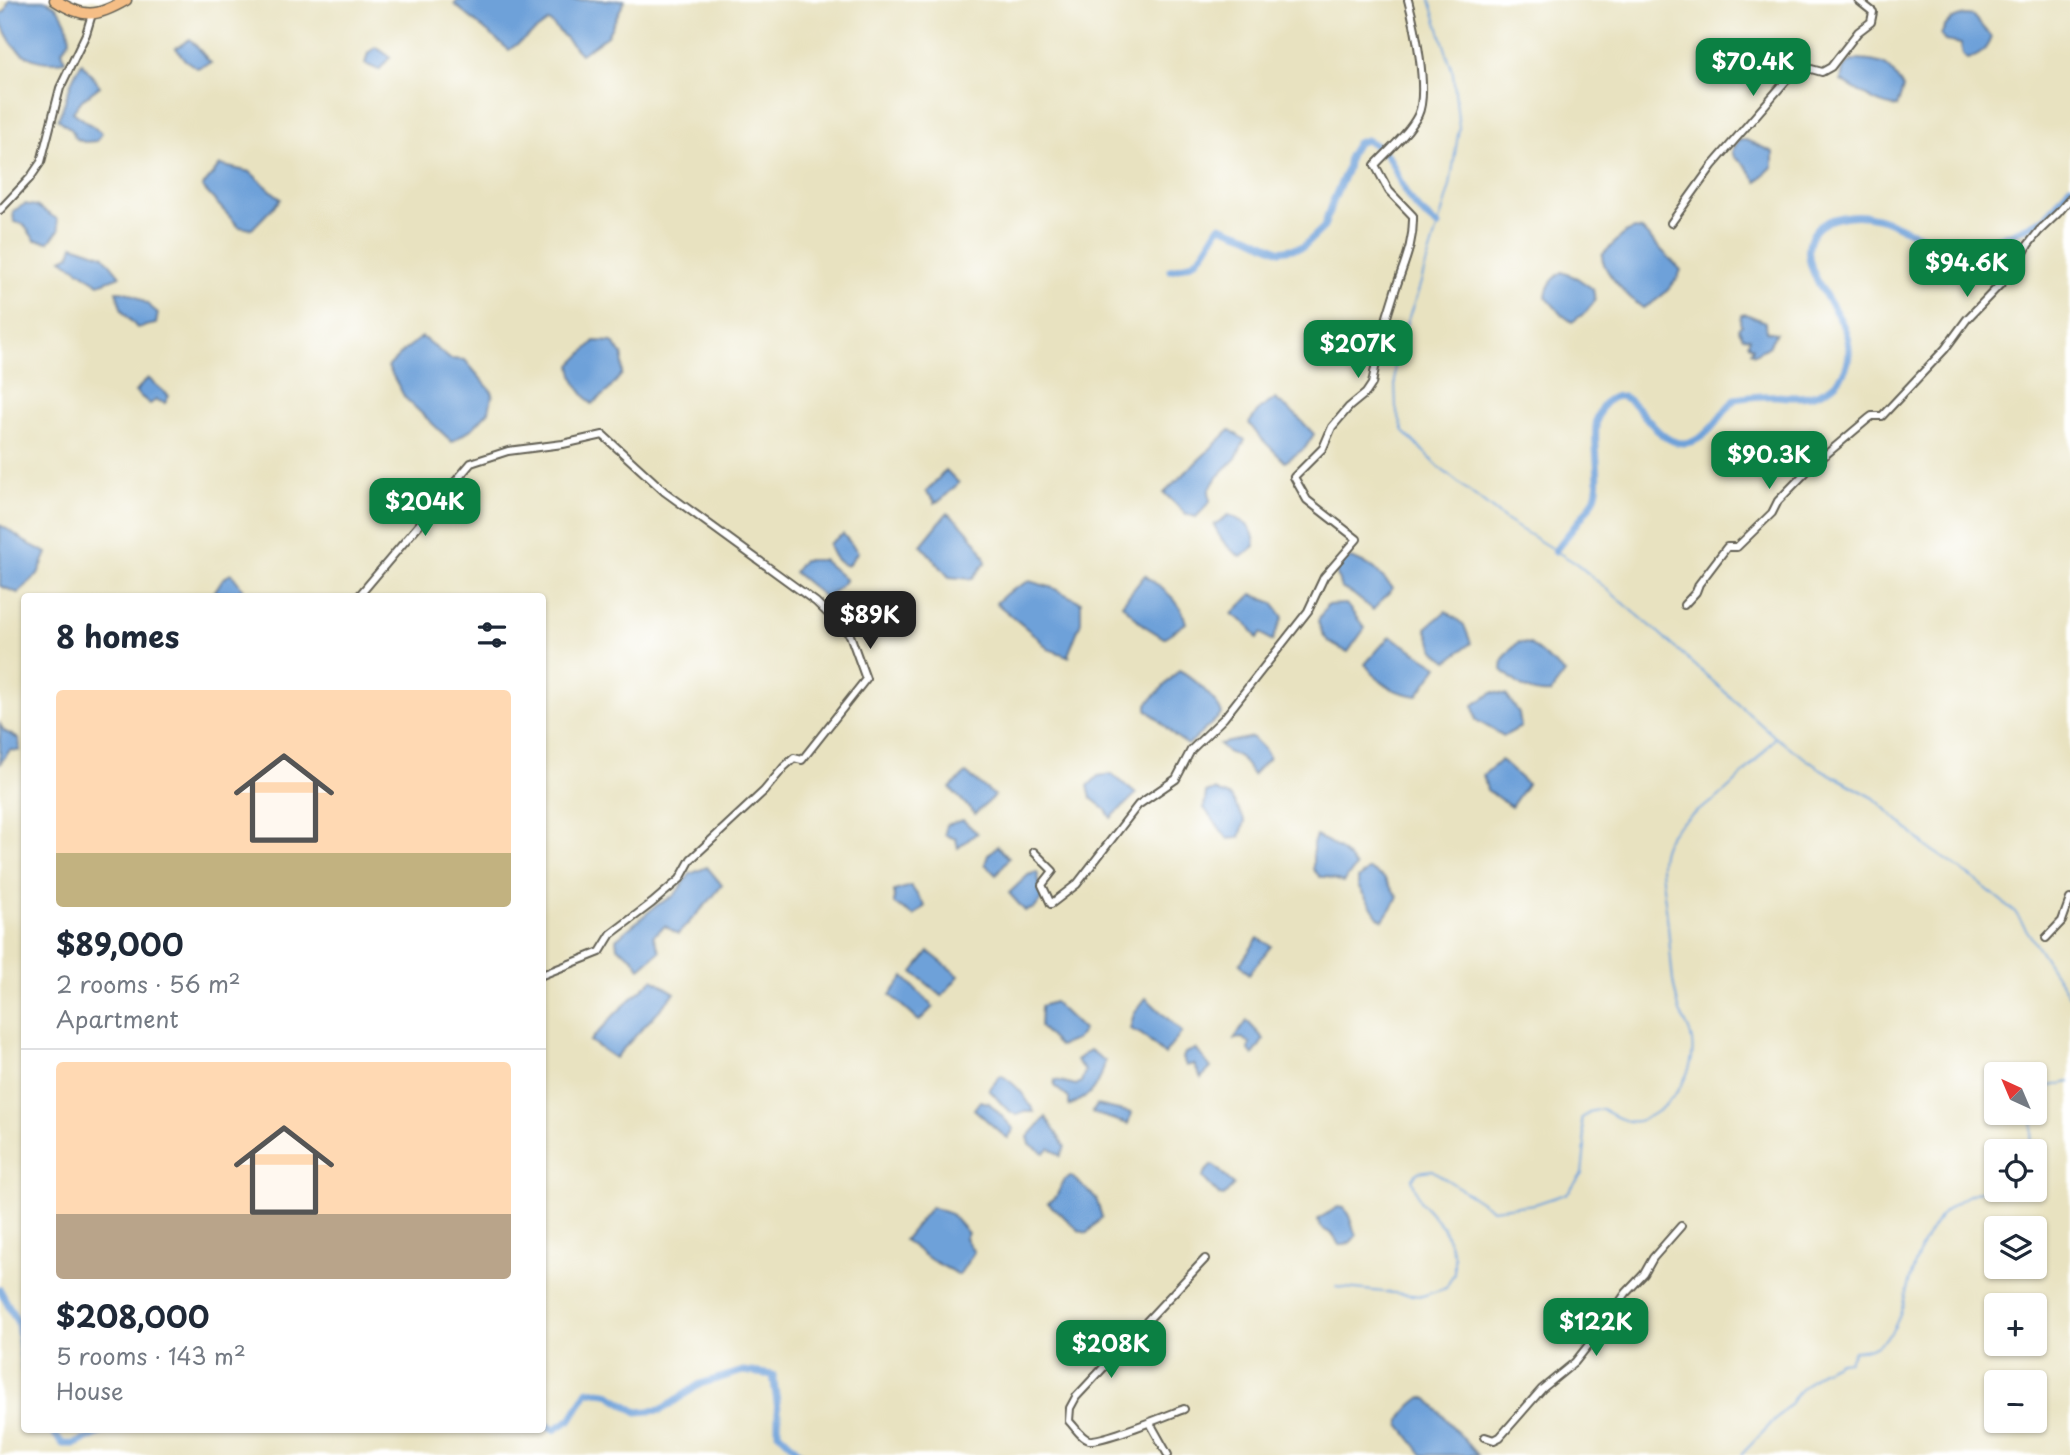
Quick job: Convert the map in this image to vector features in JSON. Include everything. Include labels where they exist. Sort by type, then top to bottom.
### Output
[{"type":"highway","points":[[55,0],[78,13],[92,14],[107,11],[126,0]]},
{"type":"street","points":[[1034,852],[1053,871],[1042,885],[1051,904],[1077,884],[1138,805],[1176,779],[1191,750],[1224,718],[1308,611],[1324,577],[1357,538],[1307,500],[1294,477],[1323,448],[1332,426],[1372,384],[1386,318],[1408,258],[1413,216],[1389,191],[1375,165],[1418,116],[1423,100],[1415,22],[1408,0]]},
{"type":"street","points":[[1671,223],[1712,166],[1791,75],[1804,67],[1822,72],[1831,67],[1858,32],[1871,22],[1873,12],[1858,0]]},
{"type":"street","points":[[0,210],[41,162],[60,88],[86,34],[92,14]]},
{"type":"street","points":[[1684,605],[1727,547],[1737,547],[1772,513],[1778,501],[1810,468],[1868,418],[1882,416],[1912,386],[1967,319],[2016,268],[2028,245],[2070,199]]},
{"type":"street","points":[[361,593],[471,463],[508,451],[563,444],[603,435],[665,492],[816,602],[850,635],[866,679],[802,760],[794,758],[784,767],[764,791],[691,859],[680,879],[611,934],[600,953],[546,973]]},
{"type":"street","points":[[2046,938],[2062,921],[2070,899]]},
{"type":"street","points":[[1485,1437],[1494,1440],[1500,1437],[1542,1389],[1575,1362],[1626,1293],[1644,1274],[1653,1258],[1681,1226]]},
{"type":"street","points":[[1184,1409],[1150,1423],[1089,1440],[1069,1421],[1070,1408],[1076,1397],[1205,1259]]},
{"type":"street","points":[[1150,1423],[1168,1455]]},
{"type":"water","points":[[9,0],[43,0],[59,10],[66,22],[70,40],[62,50],[65,61],[39,61],[17,49],[7,35],[0,13],[5,12]]},
{"type":"water","points":[[458,0],[625,0],[607,36],[581,54],[549,21],[509,50],[454,4]]},
{"type":"water","points":[[1966,15],[1973,16],[1991,37],[1982,52],[1967,59],[1963,55],[1961,44],[1945,41],[1941,35],[1950,21]]},
{"type":"water","points":[[190,39],[211,63],[197,68],[185,60],[176,48]]},
{"type":"water","points":[[376,47],[390,57],[379,70],[365,64],[368,53]]},
{"type":"water","points":[[1857,60],[1880,63],[1894,73],[1903,88],[1897,107],[1874,101],[1841,81],[1843,69],[1850,62]]},
{"type":"water","points":[[82,63],[100,86],[82,100],[73,112],[102,133],[97,141],[84,142],[75,138],[72,130],[58,119],[74,76]]},
{"type":"water","points":[[1739,140],[1746,140],[1773,152],[1773,166],[1757,182],[1745,165],[1734,157],[1732,151]]},
{"type":"water","points":[[220,165],[250,172],[281,199],[252,229],[239,227],[202,187]]},
{"type":"water","points":[[25,204],[36,206],[57,219],[59,230],[49,242],[35,240],[23,224],[14,222],[13,211]]},
{"type":"water","points":[[1635,229],[1642,230],[1681,270],[1666,292],[1643,308],[1611,277],[1602,255],[1625,233]]},
{"type":"water","points":[[73,245],[103,255],[120,276],[99,284],[62,259],[70,255]]},
{"type":"water","points":[[1562,272],[1593,289],[1595,301],[1572,322],[1546,297],[1551,283]]},
{"type":"water","points":[[116,291],[133,295],[158,313],[156,324],[137,328],[122,311]]},
{"type":"water","points":[[1746,314],[1765,322],[1766,331],[1776,333],[1769,346],[1755,354],[1748,343],[1750,338],[1743,337],[1738,328],[1742,325],[1741,315]]},
{"type":"water","points":[[422,337],[450,359],[465,360],[493,393],[489,411],[474,427],[452,442],[405,398],[388,367]]},
{"type":"water","points":[[595,341],[612,342],[623,355],[622,374],[608,391],[592,404],[573,377],[571,365]]},
{"type":"water","points":[[148,378],[169,396],[165,403],[156,400],[150,404],[135,392]]},
{"type":"water","points":[[1275,399],[1296,415],[1314,434],[1305,448],[1285,462],[1249,423],[1260,409]]},
{"type":"water","points":[[1230,430],[1245,440],[1236,458],[1217,477],[1209,490],[1210,502],[1196,517],[1186,514],[1164,493]]},
{"type":"water","points":[[946,470],[959,483],[934,503],[926,492]]},
{"type":"water","points":[[947,513],[970,534],[984,555],[986,562],[972,579],[949,577],[921,545]]},
{"type":"water","points":[[1229,515],[1244,523],[1253,534],[1255,546],[1241,557],[1225,543],[1214,525]]},
{"type":"water","points":[[0,525],[47,553],[38,574],[18,593],[0,586]]},
{"type":"water","points":[[843,534],[858,552],[847,566],[835,558],[829,544]]},
{"type":"water","points":[[1352,558],[1374,568],[1393,588],[1373,610],[1341,588],[1336,572],[1344,560]]},
{"type":"water","points":[[803,560],[823,560],[846,580],[827,599],[794,572]]},
{"type":"water","points":[[231,573],[246,593],[214,593],[222,580]]},
{"type":"water","points":[[1145,575],[1175,601],[1186,623],[1164,638],[1143,625],[1122,604]]},
{"type":"water","points":[[1029,581],[1053,588],[1081,602],[1081,622],[1068,655],[1070,657],[1048,649],[996,603],[1007,593]]},
{"type":"water","points":[[1252,594],[1273,603],[1283,617],[1272,641],[1261,633],[1257,638],[1248,625],[1232,614]]},
{"type":"water","points":[[1346,604],[1365,628],[1348,652],[1328,641],[1318,621],[1327,605]]},
{"type":"water","points":[[1446,611],[1464,625],[1471,643],[1448,661],[1435,651],[1426,628]]},
{"type":"water","points":[[1390,636],[1438,666],[1417,696],[1387,686],[1365,664]]},
{"type":"water","points":[[1518,642],[1530,644],[1565,673],[1550,693],[1529,690],[1502,670],[1503,659]]},
{"type":"water","points":[[1179,670],[1204,689],[1222,714],[1188,745],[1147,709],[1147,704]]},
{"type":"water","points":[[1494,692],[1506,695],[1519,713],[1521,727],[1504,736],[1476,720],[1473,705]]},
{"type":"water","points":[[0,724],[4,731],[19,739],[20,751],[10,750],[0,764]]},
{"type":"water","points":[[1252,737],[1269,758],[1253,775],[1240,757],[1227,752],[1219,744]]},
{"type":"water","points":[[1501,760],[1527,784],[1511,807],[1487,790],[1483,775]]},
{"type":"water","points":[[966,773],[995,796],[975,814],[950,788]]},
{"type":"water","points":[[1112,774],[1136,794],[1111,818],[1106,810],[1091,798],[1088,786],[1098,776]]},
{"type":"water","points":[[1214,790],[1231,797],[1245,821],[1240,837],[1228,839],[1204,808],[1206,793]]},
{"type":"water","points":[[963,820],[977,833],[958,848],[956,839],[945,835],[946,825]]},
{"type":"water","points":[[1316,836],[1338,848],[1356,867],[1343,882],[1320,877],[1313,869],[1313,844]]},
{"type":"water","points":[[997,846],[1009,858],[996,875],[985,864],[988,855]]},
{"type":"water","points":[[707,867],[722,885],[678,934],[665,926],[653,936],[660,951],[640,968],[633,958],[617,947],[616,939],[657,905],[674,896],[690,874]]},
{"type":"water","points":[[1369,869],[1384,878],[1398,897],[1383,920],[1378,917],[1358,886],[1358,879]]},
{"type":"water","points":[[1037,872],[1043,897],[1035,908],[1025,911],[1009,893],[1028,875]]},
{"type":"water","points":[[911,886],[925,906],[914,916],[894,904],[894,891]]},
{"type":"water","points":[[1258,938],[1271,946],[1249,974],[1240,964]]},
{"type":"water","points":[[929,952],[959,976],[942,996],[913,972]]},
{"type":"water","points":[[904,977],[933,1007],[919,1021],[890,995]]},
{"type":"water","points":[[653,979],[675,993],[615,1058],[590,1041],[617,1012]]},
{"type":"water","points":[[1146,998],[1182,1032],[1165,1055],[1141,1034],[1130,1029],[1134,1013]]},
{"type":"water","points":[[1054,1002],[1083,1030],[1076,1040],[1059,1046],[1040,1027],[1041,1006]]},
{"type":"water","points":[[1247,1021],[1264,1039],[1253,1055],[1249,1050],[1250,1043],[1242,1038],[1234,1039]]},
{"type":"water","points":[[1196,1049],[1211,1068],[1201,1078],[1194,1064],[1186,1066],[1183,1058],[1185,1053]]},
{"type":"water","points":[[1090,1050],[1105,1061],[1100,1077],[1089,1094],[1069,1106],[1069,1098],[1054,1086],[1055,1080],[1076,1085],[1081,1082],[1085,1071],[1076,1060]]},
{"type":"water","points":[[1001,1075],[1020,1091],[1034,1112],[1017,1115],[1006,1108],[989,1090]]},
{"type":"water","points":[[980,1101],[989,1103],[1014,1129],[1008,1138],[974,1109]]},
{"type":"water","points":[[1097,1105],[1132,1113],[1128,1124],[1092,1113]]},
{"type":"water","points":[[1046,1117],[1065,1147],[1060,1156],[1050,1148],[1044,1153],[1030,1144],[1028,1137]]},
{"type":"water","points":[[1212,1165],[1234,1185],[1224,1196],[1219,1195],[1203,1178]]},
{"type":"water","points":[[1071,1176],[1096,1198],[1102,1217],[1087,1233],[1080,1231],[1048,1203],[1056,1197],[1064,1180]]},
{"type":"water","points":[[931,1207],[951,1214],[968,1233],[965,1238],[974,1252],[959,1275],[931,1260],[904,1240]]},
{"type":"water","points":[[1338,1207],[1344,1208],[1349,1216],[1356,1236],[1345,1245],[1339,1245],[1334,1236],[1321,1228],[1318,1219]]},
{"type":"water","points":[[1422,1397],[1428,1399],[1478,1455],[1423,1455],[1400,1425],[1405,1413]]},
{"type":"waterway","points":[[1430,0],[1453,73],[1459,128],[1450,186],[1417,295],[1394,357],[1396,408],[1404,432],[1441,469],[1507,521],[1577,564],[1775,737],[1819,768],[1874,798],[1927,847],[1977,881],[2015,912],[2070,997]]},
{"type":"waterway","points":[[1170,270],[1190,264],[1201,256],[1220,226],[1280,251],[1303,247],[1324,227],[1347,169],[1349,156],[1357,143],[1366,140],[1388,156],[1409,198],[1438,226]]},
{"type":"waterway","points":[[1555,551],[1594,499],[1598,476],[1597,422],[1600,410],[1607,401],[1618,396],[1627,399],[1656,429],[1679,443],[1700,438],[1735,399],[1809,396],[1822,392],[1840,378],[1848,358],[1847,335],[1816,278],[1809,254],[1810,242],[1821,225],[1842,217],[1868,216],[1937,243],[1961,248],[2001,237],[2039,220],[2050,212],[2070,186]]},
{"type":"waterway","points":[[1336,1287],[1422,1296],[1446,1288],[1454,1273],[1454,1256],[1443,1227],[1420,1201],[1412,1179],[1418,1172],[1432,1170],[1492,1209],[1535,1204],[1568,1193],[1582,1174],[1585,1146],[1581,1119],[1589,1112],[1602,1109],[1618,1118],[1637,1121],[1659,1110],[1674,1096],[1686,1078],[1692,1047],[1673,981],[1661,858],[1669,836],[1687,818],[1732,785],[1775,738]]},
{"type":"waterway","points":[[2048,1087],[2070,1082]]},
{"type":"waterway","points":[[2031,1139],[2032,1125]]},
{"type":"waterway","points":[[1741,1455],[1790,1404],[1798,1392],[1820,1372],[1840,1362],[1849,1361],[1854,1351],[1878,1345],[1890,1334],[1898,1320],[1917,1258],[1934,1225],[1959,1201],[1984,1190]]},
{"type":"waterway","points":[[0,1290],[18,1323],[21,1347]]},
{"type":"waterway","points":[[546,1425],[554,1430],[571,1419],[588,1391],[607,1393],[637,1412],[661,1410],[700,1384],[743,1371],[773,1375],[778,1432],[802,1455]]},
{"type":"waterway","points":[[54,1433],[63,1444],[75,1444],[100,1433]]}]
